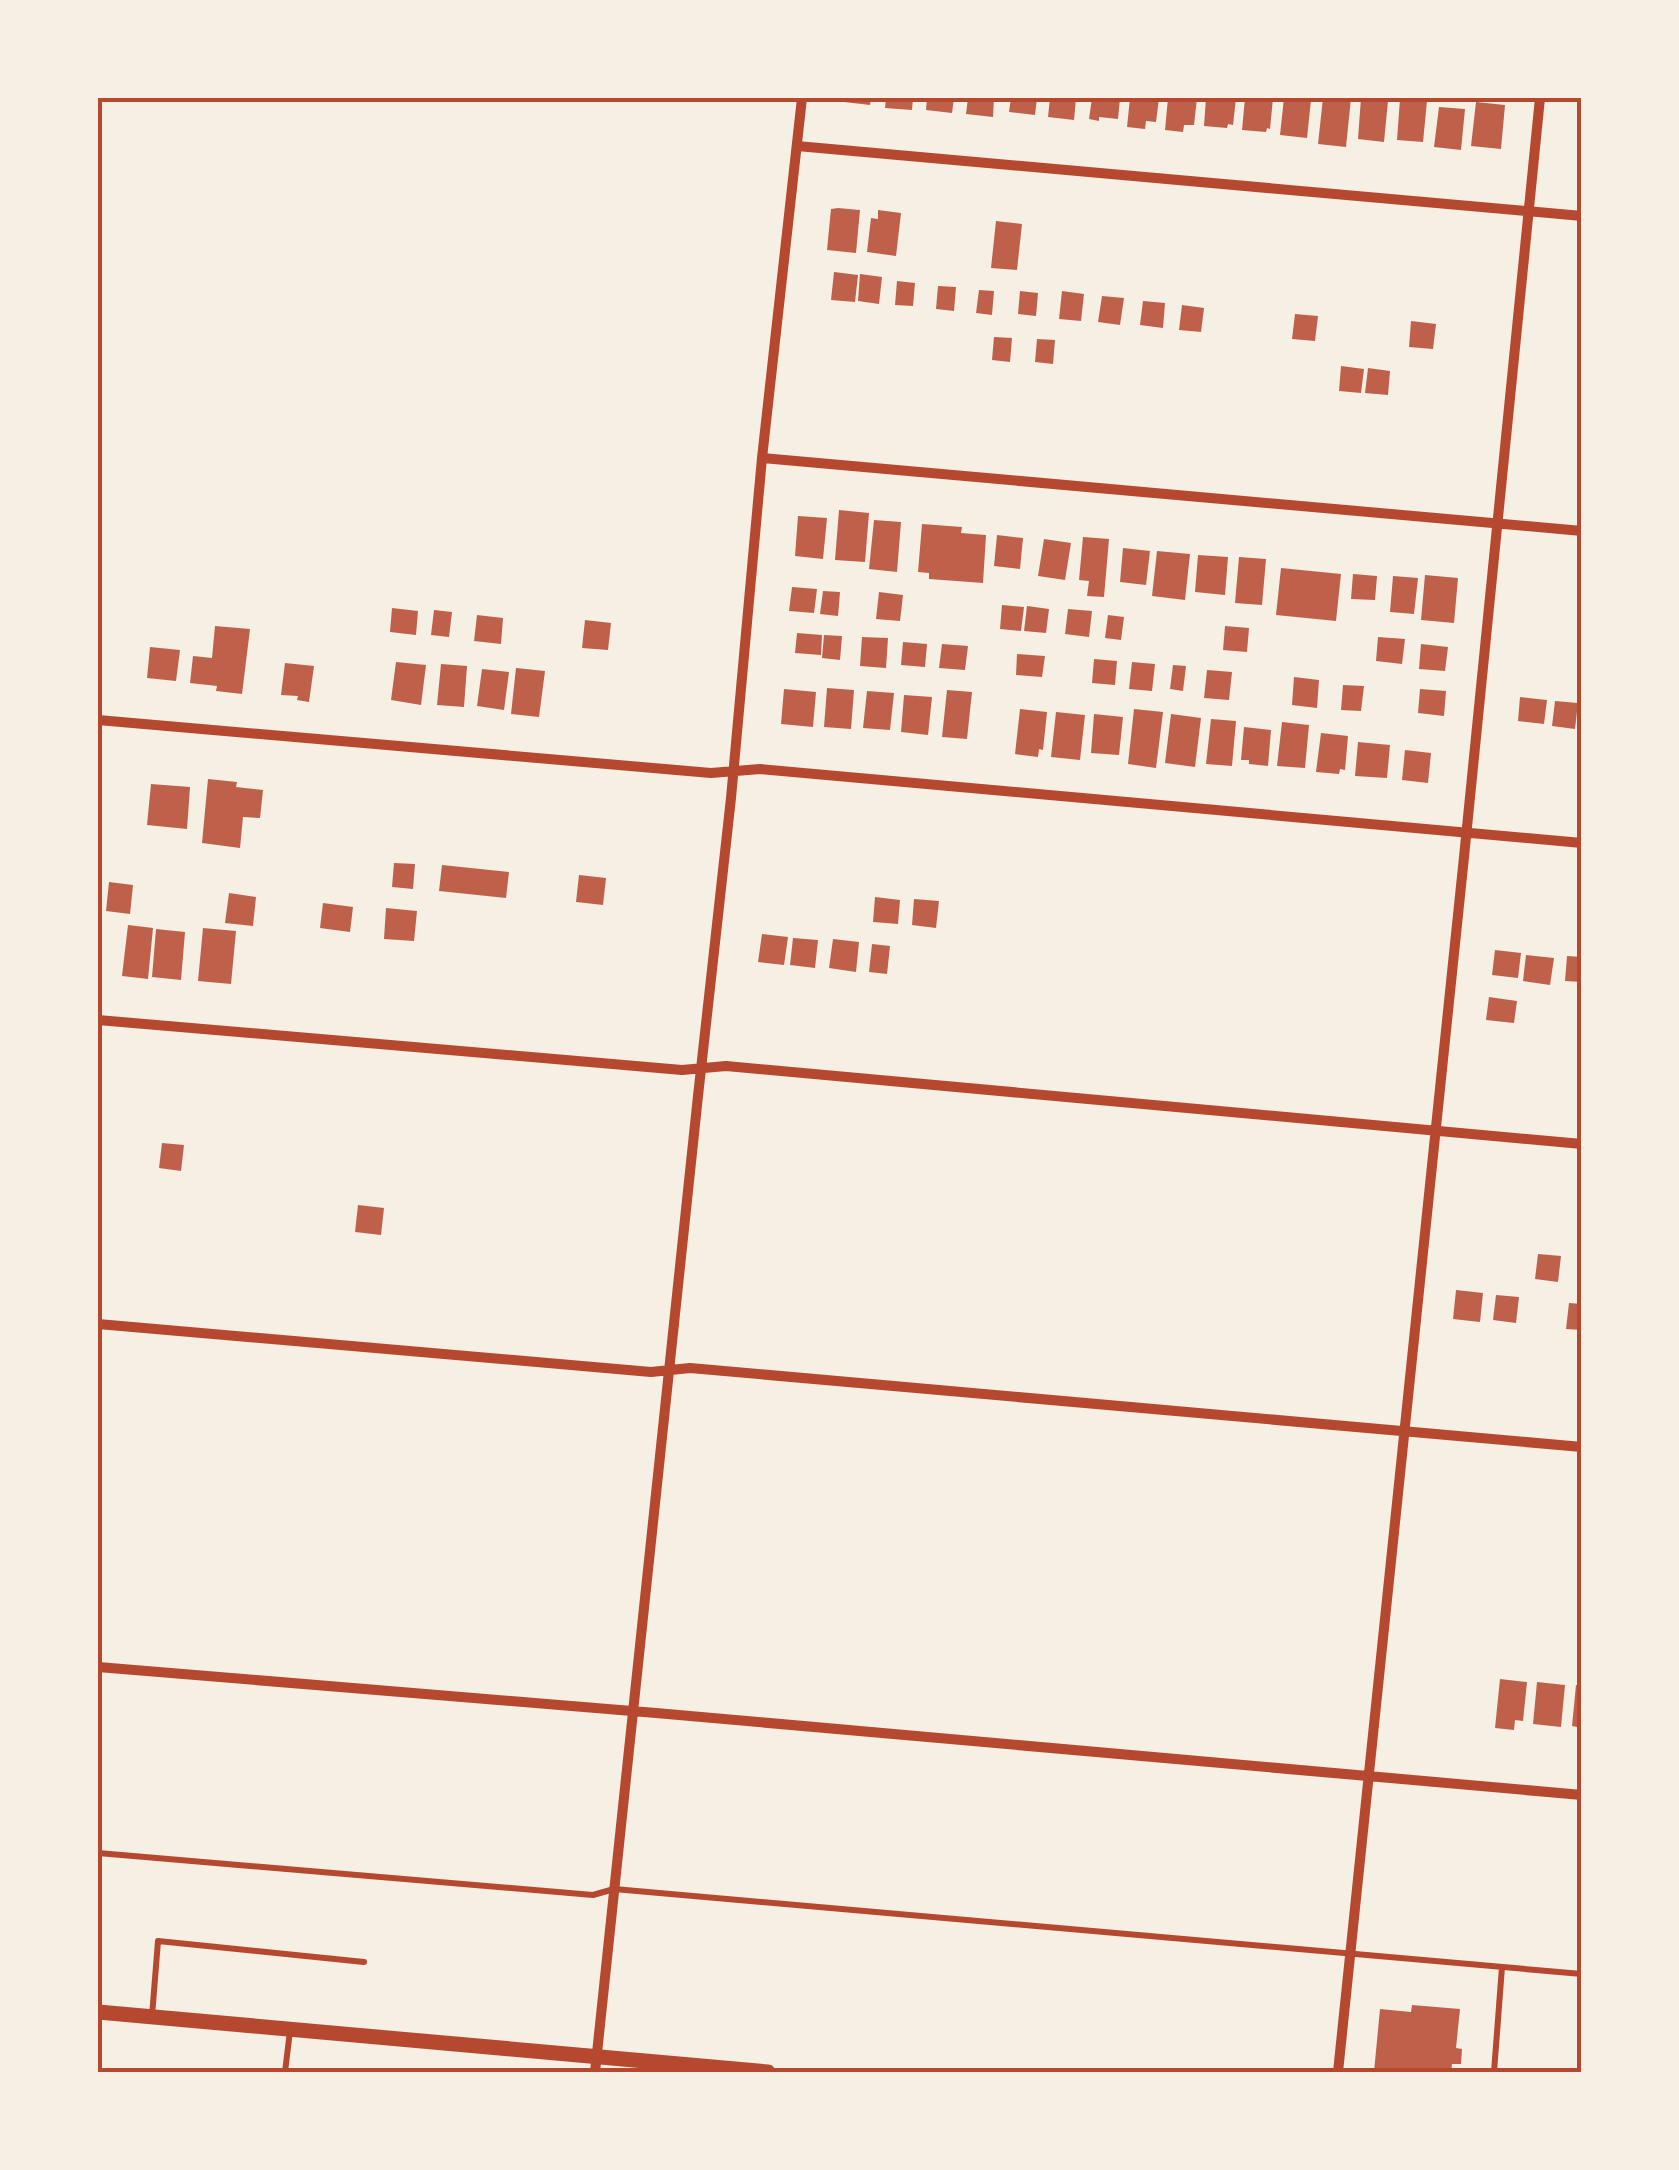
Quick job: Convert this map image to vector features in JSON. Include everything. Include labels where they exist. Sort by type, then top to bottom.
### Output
[{"type":"street","points":[[595,2065],[802,98]]},
{"type":"street","points":[[1338,2072],[1540,98]]},
{"type":"street","points":[[797,146],[1582,216]]},
{"type":"street","points":[[762,458],[1582,531]]},
{"type":"street","points":[[98,720],[711,773],[760,769],[1582,843]]},
{"type":"street","points":[[98,1020],[682,1070],[726,1066],[1582,1144]]},
{"type":"street","points":[[98,1324],[651,1372],[690,1368],[1582,1448]]},
{"type":"street","points":[[98,1667],[1582,1795]]},
{"type":"street","points":[[98,2012],[595,2065],[768,2072]]},
{"type":"lane","points":[[98,1853],[593,1895],[614,1890],[1582,1974]]},
{"type":"lane","points":[[152,2017],[158,1942],[364,1962]]},
{"type":"lane","points":[[1494,2072],[1502,1968]]},
{"type":"lane","points":[[285,2072],[291,2030]]},
{"type":"building","points":[[844,98],[871,98],[870,105],[844,102]]},
{"type":"building","points":[[886,98],[913,98],[912,110],[885,108]]},
{"type":"building","points":[[927,98],[954,98],[952,113],[926,110]]},
{"type":"building","points":[[968,98],[994,98],[993,117],[966,114]]},
{"type":"building","points":[[1011,98],[1037,98],[1035,115],[1009,112]]},
{"type":"building","points":[[1050,98],[1076,98],[1074,120],[1048,117]]},
{"type":"building","points":[[1092,98],[1120,98],[1118,119],[1089,119]]},
{"type":"building","points":[[1130,98],[1159,98],[1156,122],[1146,121],[1145,129],[1127,127]]},
{"type":"building","points":[[1168,98],[1197,98],[1194,125],[1184,125],[1183,132],[1165,130]]},
{"type":"building","points":[[1206,98],[1236,98],[1233,125],[1204,126]]},
{"type":"building","points":[[1245,98],[1273,98],[1270,129],[1266,132],[1242,130]]},
{"type":"building","points":[[1284,98],[1311,100],[1307,138],[1280,135]]},
{"type":"building","points":[[1323,98],[1351,98],[1346,147],[1318,144]]},
{"type":"building","points":[[1361,98],[1388,101],[1384,142],[1358,139]]},
{"type":"building","points":[[1400,99],[1427,101],[1423,142],[1397,140]]},
{"type":"building","points":[[1476,102],[1505,105],[1501,149],[1471,146]]},
{"type":"building","points":[[1439,107],[1465,109],[1461,150],[1434,147]]},
{"type":"building","points":[[831,209],[860,210],[856,253],[827,250]]},
{"type":"building","points":[[878,210],[901,213],[896,256],[867,252],[871,218],[878,219]]},
{"type":"building","points":[[996,221],[1022,224],[1017,270],[991,268]]},
{"type":"building","points":[[834,272],[858,275],[855,302],[831,300]]},
{"type":"building","points":[[860,274],[882,277],[879,304],[858,301]]},
{"type":"building","points":[[897,281],[915,283],[913,306],[895,305]]},
{"type":"building","points":[[938,286],[956,287],[954,311],[936,309]]},
{"type":"building","points":[[979,290],[994,291],[992,315],[976,313]]},
{"type":"building","points":[[1020,291],[1038,293],[1036,316],[1018,314]]},
{"type":"building","points":[[1062,291],[1084,294],[1081,321],[1059,319]]},
{"type":"building","points":[[1102,296],[1124,298],[1120,325],[1098,322]]},
{"type":"building","points":[[1143,301],[1165,303],[1163,328],[1140,325]]},
{"type":"building","points":[[1182,305],[1204,308],[1201,332],[1179,330]]},
{"type":"building","points":[[1295,314],[1318,316],[1315,341],[1292,339]]},
{"type":"building","points":[[1411,321],[1436,324],[1433,349],[1409,347]]},
{"type":"building","points":[[994,337],[1012,338],[1010,362],[992,360]]},
{"type":"building","points":[[1037,339],[1055,340],[1053,364],[1035,362]]},
{"type":"building","points":[[1341,366],[1364,369],[1361,393],[1339,391]]},
{"type":"building","points":[[1368,368],[1390,371],[1388,395],[1365,393]]},
{"type":"building","points":[[839,510],[869,513],[865,562],[835,560]]},
{"type":"building","points":[[798,516],[827,518],[823,559],[795,556]]},
{"type":"building","points":[[874,520],[901,522],[897,572],[869,569]]},
{"type":"building","points":[[922,524],[962,527],[961,533],[986,535],[983,583],[929,579],[929,573],[918,572]]},
{"type":"building","points":[[997,535],[1023,538],[1020,569],[994,566]]},
{"type":"building","points":[[1083,537],[1109,539],[1104,597],[1087,596],[1089,581],[1079,580]]},
{"type":"building","points":[[1044,539],[1071,543],[1065,580],[1038,576]]},
{"type":"building","points":[[1123,548],[1150,551],[1146,585],[1120,582]]},
{"type":"building","points":[[1157,551],[1190,554],[1185,600],[1152,596]]},
{"type":"building","points":[[1198,555],[1228,557],[1225,595],[1195,592]]},
{"type":"building","points":[[1239,557],[1266,559],[1262,605],[1235,603]]},
{"type":"building","points":[[1281,568],[1341,574],[1336,621],[1276,615]]},
{"type":"building","points":[[1353,574],[1377,576],[1375,600],[1351,599]]},
{"type":"building","points":[[1425,575],[1458,578],[1454,623],[1421,620]]},
{"type":"building","points":[[1393,576],[1418,578],[1414,614],[1390,612]]},
{"type":"building","points":[[792,587],[817,589],[814,613],[789,611]]},
{"type":"building","points":[[823,591],[840,592],[838,616],[820,614]]},
{"type":"building","points":[[879,592],[903,595],[900,621],[876,619]]},
{"type":"building","points":[[1002,605],[1024,607],[1021,631],[1000,629]]},
{"type":"building","points":[[1027,606],[1049,609],[1046,633],[1024,631]]},
{"type":"building","points":[[392,608],[418,611],[416,635],[390,632]]},
{"type":"building","points":[[1068,609],[1092,611],[1089,637],[1065,634]]},
{"type":"building","points":[[434,610],[452,612],[449,637],[431,635]]},
{"type":"building","points":[[477,615],[503,618],[501,644],[474,641]]},
{"type":"building","points":[[1108,615],[1124,617],[1121,640],[1105,638]]},
{"type":"building","points":[[585,620],[611,623],[608,650],[582,648]]},
{"type":"building","points":[[215,626],[250,629],[242,694],[190,683],[193,656],[212,658]]},
{"type":"building","points":[[1225,626],[1249,628],[1247,652],[1223,650]]},
{"type":"building","points":[[797,633],[822,635],[821,655],[795,653]]},
{"type":"building","points":[[824,635],[842,636],[840,660],[822,658]]},
{"type":"building","points":[[862,637],[888,638],[886,668],[860,666]]},
{"type":"building","points":[[1378,637],[1405,639],[1402,664],[1376,661]]},
{"type":"building","points":[[903,642],[927,644],[925,667],[901,665]]},
{"type":"building","points":[[942,644],[968,646],[965,670],[939,668]]},
{"type":"building","points":[[1421,644],[1448,647],[1445,671],[1419,669]]},
{"type":"building","points":[[150,647],[180,650],[176,681],[147,678]]},
{"type":"building","points":[[1017,654],[1045,656],[1042,677],[1016,675]]},
{"type":"building","points":[[1094,659],[1117,661],[1115,685],[1092,683]]},
{"type":"building","points":[[396,662],[426,665],[421,705],[391,700]]},
{"type":"building","points":[[1132,662],[1155,664],[1152,691],[1129,689]]},
{"type":"building","points":[[285,663],[314,666],[309,702],[297,700],[298,696],[281,695]]},
{"type":"building","points":[[441,664],[467,666],[464,707],[437,705]]},
{"type":"building","points":[[1173,665],[1186,666],[1183,691],[1170,689]]},
{"type":"building","points":[[516,668],[545,671],[539,717],[511,714]]},
{"type":"building","points":[[482,669],[509,672],[504,710],[477,706]]},
{"type":"building","points":[[1207,670],[1232,672],[1229,700],[1204,698]]},
{"type":"building","points":[[1294,677],[1319,680],[1317,708],[1292,705]]},
{"type":"building","points":[[1343,685],[1364,686],[1361,711],[1341,710]]},
{"type":"building","points":[[827,688],[854,690],[851,729],[824,727]]},
{"type":"building","points":[[784,689],[816,692],[813,727],[781,724]]},
{"type":"building","points":[[1420,689],[1446,691],[1444,716],[1418,713]]},
{"type":"building","points":[[947,690],[972,692],[967,739],[942,737]]},
{"type":"building","points":[[867,691],[894,693],[890,730],[863,728]]},
{"type":"building","points":[[904,695],[932,697],[928,735],[901,732]]},
{"type":"building","points":[[1520,697],[1547,700],[1544,724],[1518,721]]},
{"type":"building","points":[[1555,701],[1578,703],[1575,729],[1552,726]]},
{"type":"building","points":[[1020,709],[1047,712],[1043,750],[1039,749],[1038,757],[1015,754]]},
{"type":"building","points":[[1134,709],[1163,712],[1156,768],[1128,764]]},
{"type":"building","points":[[1056,712],[1085,715],[1080,760],[1051,757]]},
{"type":"building","points":[[1094,714],[1123,717],[1119,755],[1091,753]]},
{"type":"building","points":[[1171,714],[1201,718],[1195,767],[1165,763]]},
{"type":"building","points":[[1211,719],[1236,721],[1232,766],[1206,764]]},
{"type":"building","points":[[1282,722],[1309,725],[1305,768],[1277,766]]},
{"type":"building","points":[[1244,727],[1271,730],[1268,766],[1241,760]]},
{"type":"building","points":[[1321,733],[1348,736],[1345,770],[1340,769],[1339,774],[1316,772]]},
{"type":"building","points":[[1358,742],[1390,745],[1387,778],[1355,776]]},
{"type":"building","points":[[1405,750],[1431,753],[1428,783],[1402,780]]},
{"type":"building","points":[[208,779],[263,790],[260,818],[243,817],[240,848],[202,843]]},
{"type":"building","points":[[151,784],[190,787],[187,829],[147,825]]},
{"type":"building","points":[[394,863],[415,864],[413,889],[392,887]]},
{"type":"building","points":[[442,865],[509,872],[506,898],[439,891]]},
{"type":"building","points":[[579,875],[606,878],[603,905],[576,902]]},
{"type":"building","points":[[109,882],[133,885],[130,914],[106,911]]},
{"type":"building","points":[[229,893],[256,897],[253,926],[225,923]]},
{"type":"building","points":[[875,897],[900,900],[898,924],[873,922]]},
{"type":"building","points":[[914,899],[939,901],[936,928],[912,925]]},
{"type":"building","points":[[323,903],[353,907],[350,932],[320,928]]},
{"type":"building","points":[[386,908],[417,911],[414,941],[384,939]]},
{"type":"building","points":[[128,925],[153,928],[148,979],[122,976]]},
{"type":"building","points":[[203,928],[236,931],[231,984],[198,981]]},
{"type":"building","points":[[156,929],[185,932],[181,980],[152,977]]},
{"type":"building","points":[[762,934],[788,937],[784,965],[758,962]]},
{"type":"building","points":[[793,938],[818,940],[815,968],[790,965]]},
{"type":"building","points":[[833,939],[859,942],[856,972],[829,968]]},
{"type":"building","points":[[872,944],[890,946],[887,974],[869,972]]},
{"type":"building","points":[[1495,950],[1521,953],[1518,978],[1492,975]]},
{"type":"building","points":[[1526,955],[1554,958],[1550,985],[1523,981]]},
{"type":"building","points":[[1567,956],[1582,957],[1582,982],[1565,981]]},
{"type":"building","points":[[1489,997],[1517,1001],[1514,1023],[1486,1020]]},
{"type":"building","points":[[162,1143],[184,1145],[181,1171],[159,1168]]},
{"type":"building","points":[[358,1205],[384,1208],[381,1235],[355,1232]]},
{"type":"building","points":[[1538,1254],[1561,1256],[1558,1282],[1535,1279]]},
{"type":"building","points":[[1456,1290],[1483,1293],[1480,1322],[1453,1319]]},
{"type":"building","points":[[1496,1295],[1519,1297],[1516,1323],[1493,1320]]},
{"type":"building","points":[[1569,1303],[1582,1304],[1582,1330],[1566,1329]]},
{"type":"building","points":[[1500,1679],[1527,1682],[1523,1721],[1515,1720],[1514,1730],[1495,1728]]},
{"type":"building","points":[[1537,1682],[1565,1685],[1561,1727],[1533,1724]]},
{"type":"building","points":[[1576,1685],[1582,1686],[1582,1728],[1572,1726]]},
{"type":"building","points":[[1412,2005],[1460,2009],[1456,2048],[1462,2049],[1461,2064],[1452,2064],[1451,2072],[1374,2072],[1380,2009],[1411,2012]]}]
